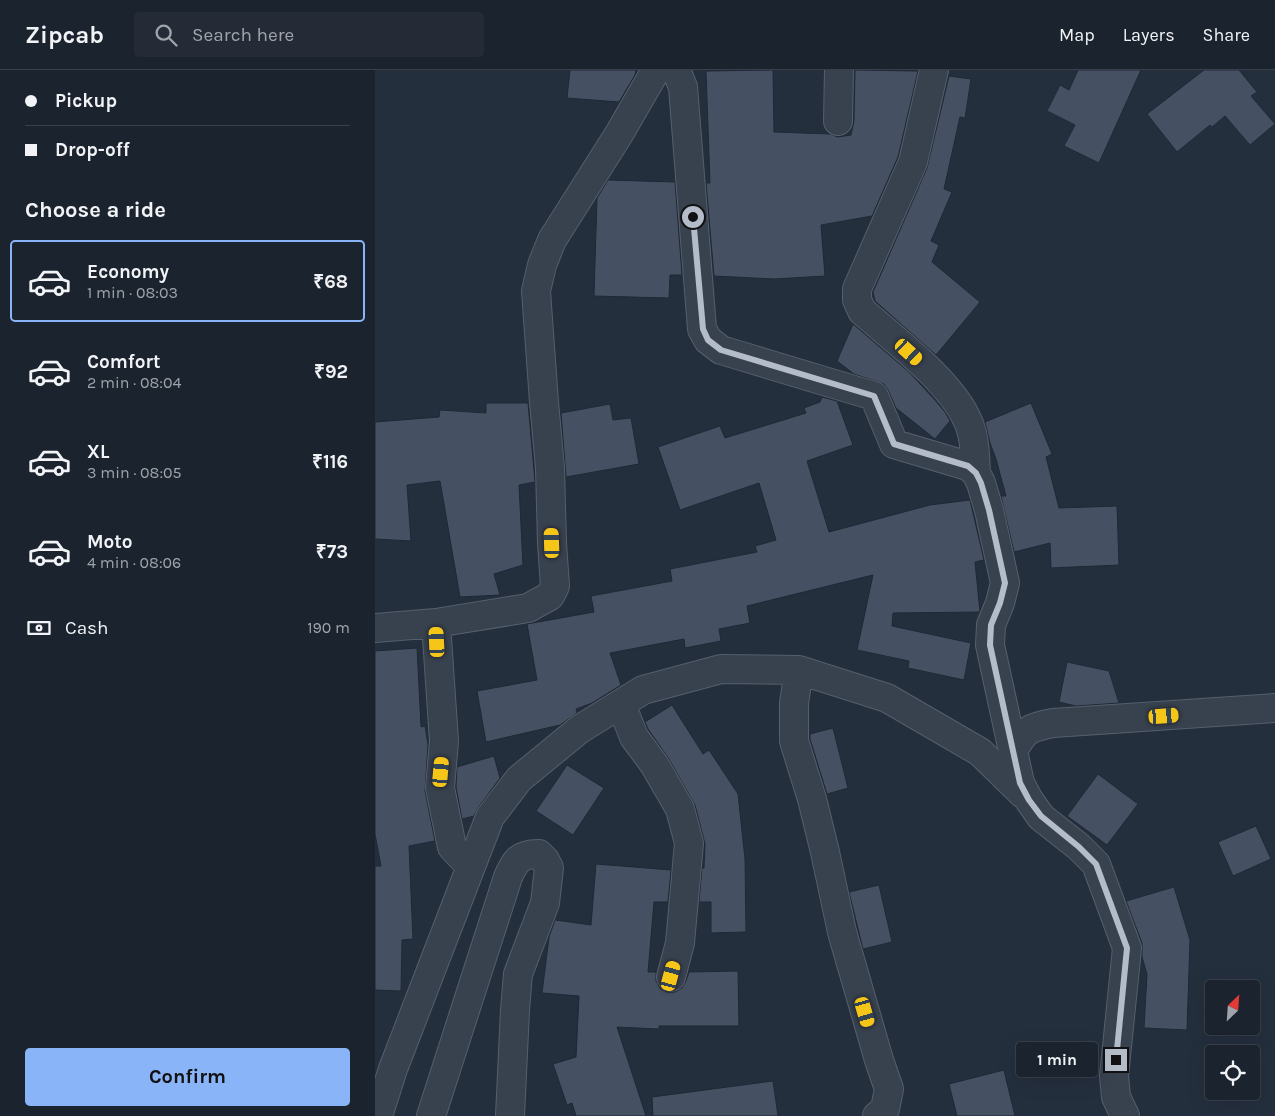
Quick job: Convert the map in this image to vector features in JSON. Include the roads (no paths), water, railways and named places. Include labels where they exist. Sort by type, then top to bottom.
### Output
[{"type":"street","points":[[375,628],[435,623],[528,608],[550,596],[555,586],[550,468],[536,290],[542,265],[552,240],[657,70]]},
{"type":"street","points":[[676,70],[683,87],[703,329],[708,340],[721,350],[874,396],[894,444],[968,466],[976,473]]},
{"type":"street","points":[[838,121],[839,70]]},
{"type":"street","points":[[934,70],[913,162],[867,264],[857,289],[857,300],[862,311],[945,385],[967,417],[973,437],[976,473],[989,510],[1005,583],[1000,603],[991,625],[990,645],[1020,783],[1029,800]]},
{"type":"street","points":[[435,623],[444,741],[440,788],[452,847],[470,866]]},
{"type":"street","points":[[378,1116],[393,1068],[490,817],[519,779],[580,729],[643,690],[721,669],[799,670],[887,698],[980,752],[1029,800],[1041,816],[1079,847],[1096,864],[1127,948],[1114,1076],[1116,1097],[1125,1116]]},
{"type":"street","points":[[799,670],[794,703],[794,741],[812,799],[842,932],[889,1089],[885,1109],[877,1116]]},
{"type":"street","points":[[621,704],[634,737],[654,764],[680,809],[689,843],[680,943],[671,976]]},
{"type":"street","points":[[1013,751],[1020,737],[1031,728],[1053,723],[1275,708]]},
{"type":"street","points":[[431,1116],[508,877],[514,863],[521,857],[529,854],[539,854],[549,868],[545,903],[518,974],[510,1116]]}]
